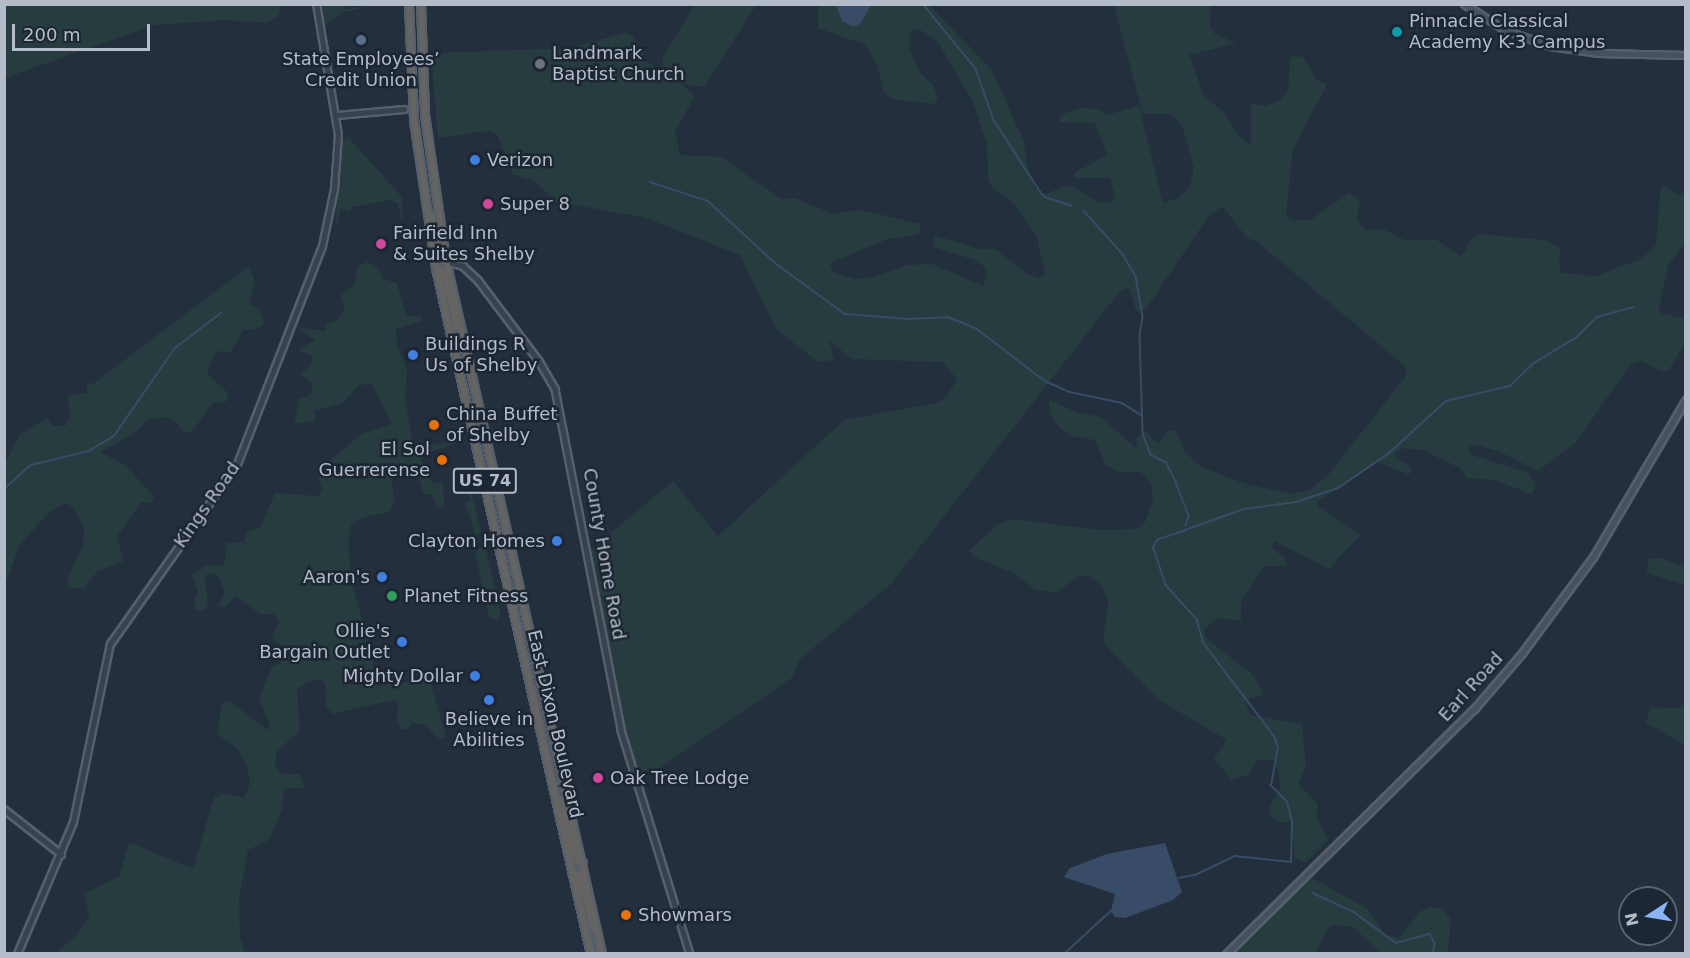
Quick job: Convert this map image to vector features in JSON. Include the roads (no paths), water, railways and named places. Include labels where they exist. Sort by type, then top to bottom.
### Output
[{"type":"highway","name":"East Dixon Boulevard","points":[[409,4],[414,120],[436,268],[591,954]]},
{"type":"highway","name":"East Dixon Boulevard","points":[[421,4],[425,115],[446,261],[602,954]]},
{"type":"highway","points":[[425,200],[440,257],[446,261]]},
{"type":"highway","points":[[436,268],[444,274],[462,346],[467,352]]},
{"type":"highway","points":[[555,794],[576,860],[583,863]]},
{"type":"highway","points":[[572,872],[579,876],[589,916],[598,937]]},
{"type":"main road","points":[[1464,4],[1509,32],[1550,46],[1598,53],[1686,55]]},
{"type":"main road","name":"Earl Road","points":[[1227,954],[1479,704],[1522,653],[1593,557],[1686,399]]},
{"type":"street","name":"Kings Road","points":[[17,954],[73,822],[110,644],[136,603],[234,471],[310,278],[332,207],[338,147],[337,115],[316,4]]},
{"type":"street","points":[[337,115],[404,110]]},
{"type":"street","name":"County Home Road","points":[[446,261],[463,266],[478,280],[539,361],[555,389],[621,730],[690,954]]},
{"type":"street","points":[[4,809],[61,854]]},
{"type":"water","points":[[836,4],[871,5],[861,23],[854,27],[842,21]]},
{"type":"water","points":[[1165,843],[1182,892],[1173,900],[1125,918],[1115,917],[1111,911],[1115,894],[1064,877],[1070,868],[1107,854]]},
{"type":"waterway","points":[[923,4],[976,69],[994,120],[1040,191],[1045,197],[1072,206]]},
{"type":"waterway","points":[[650,182],[708,201],[774,262],[845,314],[909,319],[948,317],[977,329],[1045,381],[1070,392],[1122,403],[1141,415]]},
{"type":"waterway","points":[[1084,211],[1122,253],[1136,276],[1143,317],[1140,336],[1143,434],[1151,455],[1166,462],[1176,482],[1189,516],[1186,526]]},
{"type":"waterway","points":[[1179,878],[1195,875],[1235,856],[1291,862],[1292,821],[1287,802],[1271,786],[1278,748],[1275,738],[1203,643],[1197,620],[1166,586],[1153,548],[1157,540],[1244,509],[1296,502],[1338,488],[1388,454],[1446,401],[1510,386],[1534,363],[1577,337],[1597,317],[1634,307]]},
{"type":"waterway","points":[[4,489],[31,465],[89,451],[114,436],[175,348],[221,313]]},
{"type":"waterway","points":[[1313,893],[1354,912],[1396,943],[1430,934],[1435,944],[1433,954]]},
{"type":"waterway","points":[[1064,954],[1111,911]]},
{"type":"place","name":"Pinnacle Classical Academy K-3 Campus","points":[[1397,32]]},
{"type":"place","name":"State Employees’ Credit Union","points":[[361,40]]},
{"type":"place","name":"Landmark Baptist Church","points":[[540,64]]},
{"type":"place","name":"Verizon","points":[[475,160]]},
{"type":"place","name":"Super 8","points":[[488,204]]},
{"type":"place","name":"Fairfield Inn & Suites Shelby","points":[[381,244]]},
{"type":"place","name":"Buildings R Us of Shelby","points":[[413,355]]},
{"type":"place","name":"China Buffet of Shelby","points":[[434,425]]},
{"type":"place","name":"El Sol Guerrerense","points":[[442,460]]},
{"type":"place","name":"Clayton Homes","points":[[557,541]]},
{"type":"place","name":"Aaron's","points":[[382,577]]},
{"type":"place","name":"Planet Fitness","points":[[392,596]]},
{"type":"place","name":"Ollie's Bargain Outlet","points":[[402,642]]},
{"type":"place","name":"Mighty Dollar","points":[[475,676]]},
{"type":"place","name":"Believe in Abilities","points":[[489,700]]},
{"type":"place","name":"Oak Tree Lodge","points":[[598,778]]},
{"type":"place","name":"Showmars","points":[[626,915]]}]
